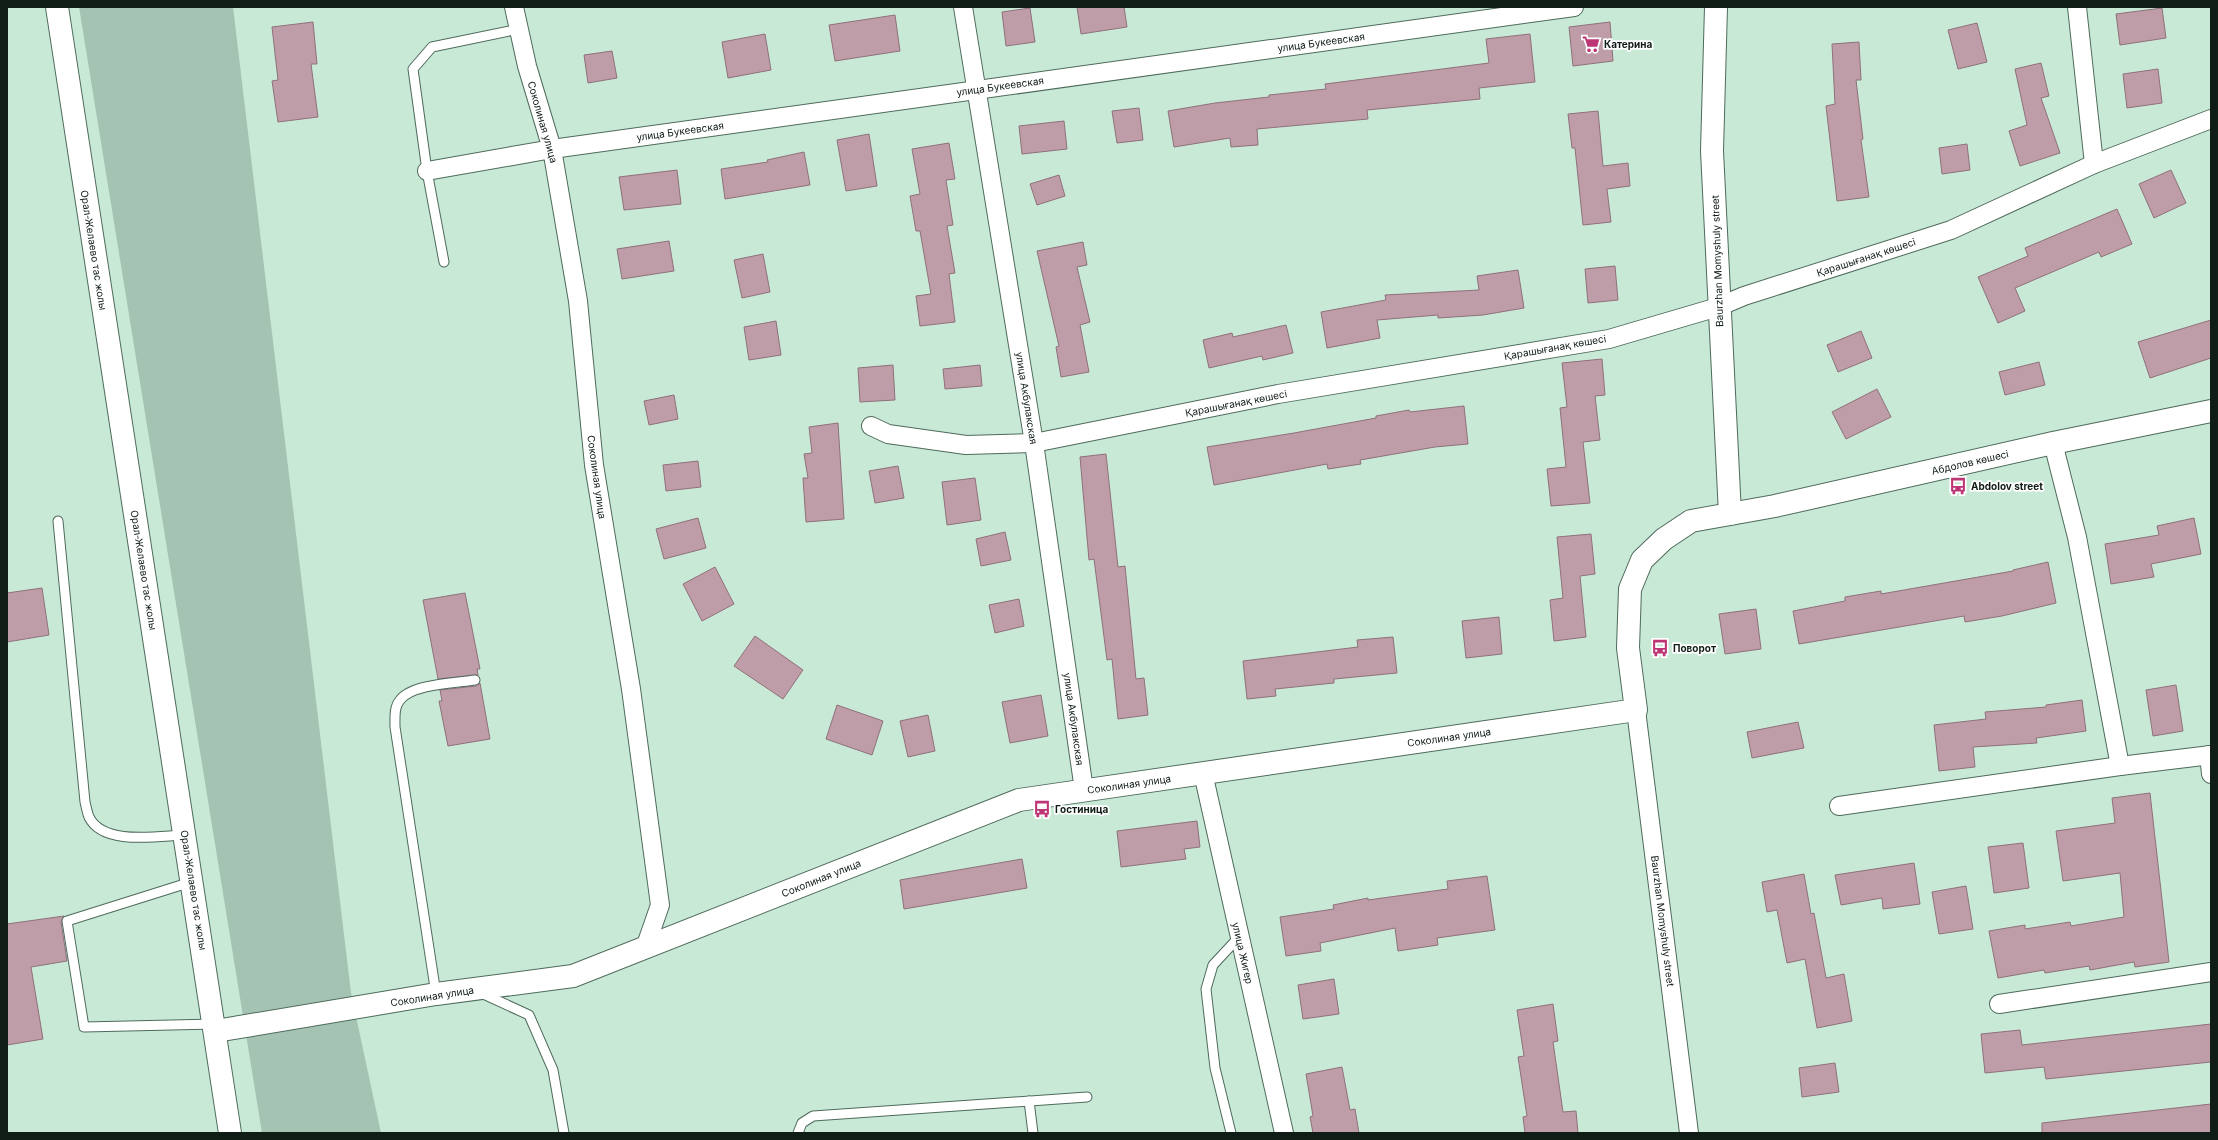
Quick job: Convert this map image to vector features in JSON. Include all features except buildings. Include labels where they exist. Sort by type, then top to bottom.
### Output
[{"type":"street","name":"Орал-Желаево тас жолы","points":[[57,7],[186,835],[230,1133]]},
{"type":"street","name":"Соколиная улица","points":[[514,7],[527,66],[552,150],[578,301],[594,465],[631,689],[660,905],[645,948]]},
{"type":"street","name":"улица Акбулакская","points":[[963,7],[978,89],[1034,443],[1084,790]]},
{"type":"street","name":"улица Букеевская","points":[[427,171],[552,150],[978,89],[1574,7]]},
{"type":"street","name":"Baurzhan Momyshuly street","points":[[1716,7],[1712,151],[1718,307],[1730,514]]},
{"type":"street","points":[[2077,7],[2094,164]]},
{"type":"street","name":"Қарашығанақ көшесі","points":[[871,426],[888,434],[966,445],[1034,443],[1278,394],[1609,338],[1718,307],[1744,296],[1951,230],[2094,164],[2211,119]]},
{"type":"street","name":"Абдолов көшесі","points":[[1636,710],[1628,648],[1630,589],[1642,560],[1664,539],[1692,522],[1775,506],[2053,443],[2211,411]]},
{"type":"street","points":[[2053,443],[2077,537],[2120,766]]},
{"type":"street","name":"Соколиная улица","points":[[215,1027],[436,994],[573,976],[1019,800],[1636,710]]},
{"type":"street","name":"Baurzhan Momyshuly street","points":[[1636,710],[1689,1133]]},
{"type":"street","points":[[1839,806],[2120,766],[2210,755],[2211,774]]},
{"type":"street","name":"улица Жигер","points":[[1203,773],[1284,1133]]},
{"type":"street","points":[[1999,1004],[2211,972]]},
{"type":"lane","points":[[444,262],[427,171],[413,69],[432,47],[519,29]]},
{"type":"lane","points":[[58,521],[85,802],[89,817],[108,834],[119,836],[186,835]]},
{"type":"lane","points":[[436,994],[396,734],[395,711],[400,700],[408,692],[475,680]]},
{"type":"lane","points":[[193,882],[67,921],[84,1027],[215,1027]]},
{"type":"lane","points":[[1231,1133],[1216,1068],[1206,989],[1213,965],[1240,936]]},
{"type":"lane","points":[[472,989],[529,1015],[553,1070],[564,1133]]},
{"type":"lane","points":[[798,1133],[802,1123],[813,1116],[1087,1097]]},
{"type":"lane","points":[[1029,1101],[1032,1133]]},
{"type":"green space","points":[[79,7],[233,7],[351,993],[381,1133],[262,1133]]},
{"type":"place","name":"Катерина","points":[[1591,44]]},
{"type":"place","name":"Abdolov street","points":[[1958,486]]},
{"type":"place","name":"Поворот","points":[[1660,648]]},
{"type":"place","name":"Гостиница","points":[[1042,809]]}]
